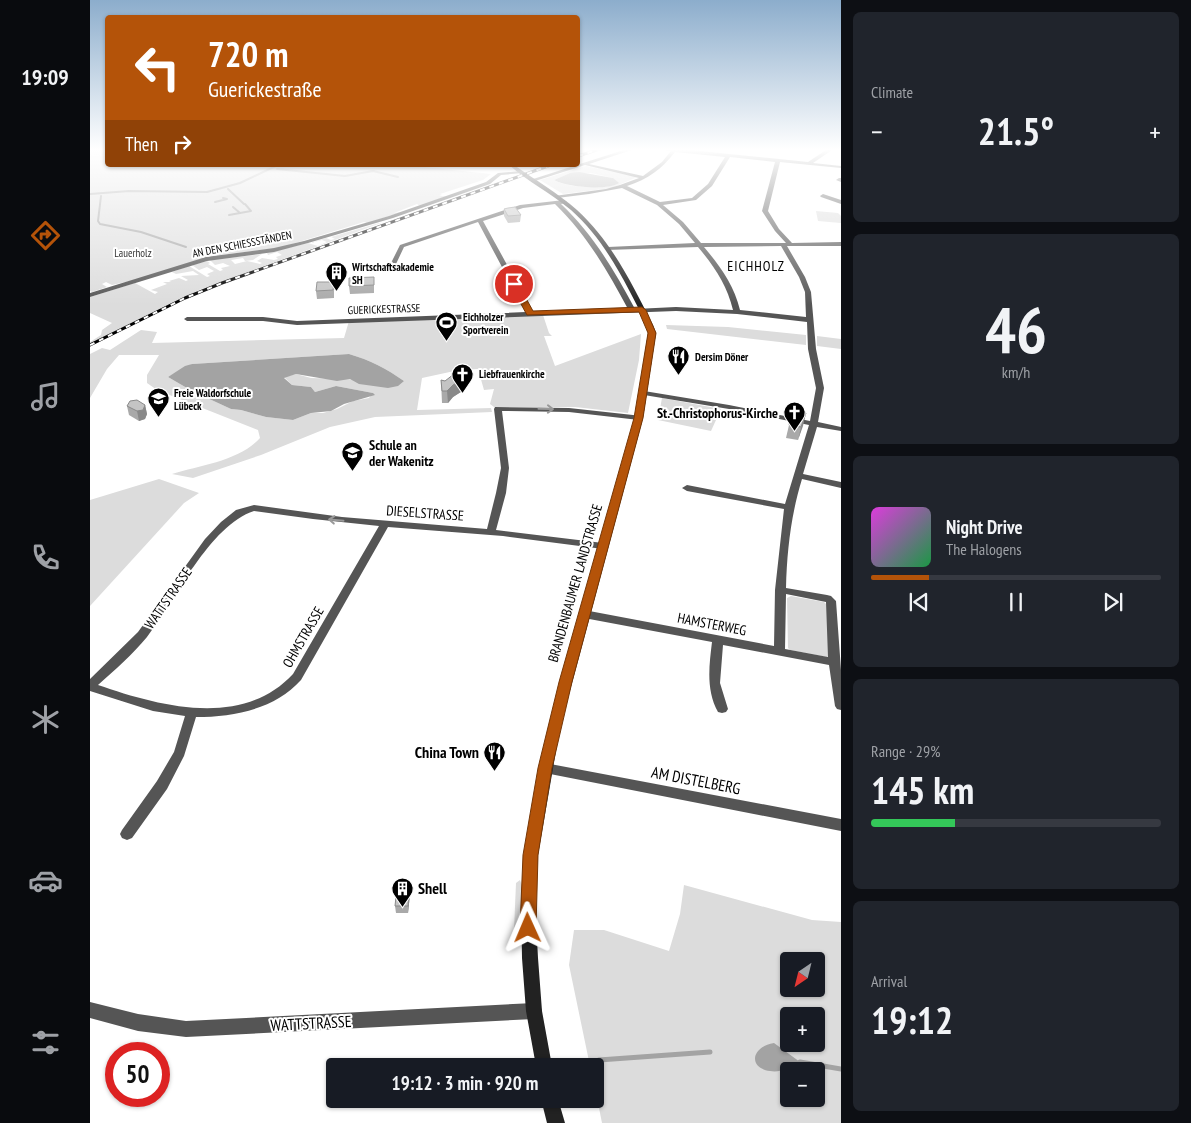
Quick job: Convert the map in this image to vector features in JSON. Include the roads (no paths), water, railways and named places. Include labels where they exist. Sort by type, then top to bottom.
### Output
[{"type":"main road","name":"BRANDENBAUMER LANDSTRASSE","points":[[543,1058],[534,1010],[528,902],[530,855],[556,716],[639,418],[652,333],[637,310],[608,249],[583,219],[560,200]]},
{"type":"main road","points":[[552,1108],[556,1123]]},
{"type":"street","name":"AN DEN SCHIESSSTÄNDEN","points":[[90,295],[206,259],[263,252],[294,245],[398,215],[439,200]]},
{"type":"street","points":[[394,263],[402,246],[522,206],[557,200]]},
{"type":"street","name":"BRANDENBAUMER LANDSTRASSE","points":[[560,200],[597,246],[637,310]]},
{"type":"street","points":[[652,200],[681,222],[719,269],[733,295],[737,312]]},
{"type":"street","points":[[659,204],[684,200]]},
{"type":"street","points":[[768,200],[765,211],[786,244],[808,292],[812,320],[812,350],[820,388],[820,401],[814,424],[788,506],[780,590],[779,652]]},
{"type":"street","points":[[480,220],[530,313]]},
{"type":"street","points":[[608,249],[699,245],[841,244]]},
{"type":"street","name":"GUERICKESTRASSE","points":[[187,319],[263,319],[296,323],[637,310],[737,312],[812,320]]},
{"type":"street","points":[[644,393],[841,429]]},
{"type":"street","points":[[491,532],[501,493],[504,468],[498,410],[569,410],[639,418]]},
{"type":"street","points":[[798,476],[841,485]]},
{"type":"street","points":[[688,488],[788,506]]},
{"type":"street","name":"DIESELSTRASSE","points":[[245,509],[254,508],[324,519],[491,532],[603,546]]},
{"type":"street","name":"WATTSTRASSE","points":[[90,687],[142,635],[197,556],[217,532],[235,514],[245,509]]},
{"type":"street","name":"OHMSTRASSE","points":[[90,687],[127,700],[158,708],[192,712],[240,709],[266,700],[289,686],[301,672],[385,524]]},
{"type":"street","points":[[780,590],[830,599],[834,662],[841,702]]},
{"type":"street","name":"HAMSTERWEG","points":[[584,614],[834,662]]},
{"type":"street","points":[[718,640],[713,675],[715,694],[722,708]]},
{"type":"street","points":[[127,834],[141,817],[180,753],[192,712]]},
{"type":"street","name":"AM DISTELBERG","points":[[545,768],[841,825]]},
{"type":"street","name":"WATTSTRASSE","points":[[90,1010],[124,1021],[156,1027],[186,1029],[534,1010]]},
{"type":"waterway","points":[[100,200],[98,221],[100,224],[141,232],[186,247]]},
{"type":"waterway","points":[[215,202],[221,200]]},
{"type":"waterway","points":[[240,200],[244,204]]},
{"type":"waterway","points":[[240,213],[251,211],[245,204]]},
{"type":"waterway","points":[[233,207],[240,213]]},
{"type":"waterway","points":[[229,215],[240,213]]},
{"type":"waterway","points":[[604,1060],[710,1052]]},
{"type":"waterway","points":[[825,1066],[841,1069]]},
{"type":"railway","points":[[90,345],[185,298],[222,283],[452,200]]},
{"type":"place","name":"Wirtschaftsakademie SH","points":[[336,292]]},
{"type":"place","name":"Eichholzer Sportverein","points":[[447,342]]},
{"type":"place","name":"Dersim Döner","points":[[679,376]]},
{"type":"place","name":"Liebfrauenkirche","points":[[463,393]]},
{"type":"place","name":"Freie Waldorfschule Lübeck","points":[[158,418]]},
{"type":"place","name":"St.-Christophorus-Kirche","points":[[794,432]]},
{"type":"place","name":"Schule an der Wakenitz","points":[[353,472]]},
{"type":"place","name":"China Town","points":[[495,771]]},
{"type":"place","name":"Shell","points":[[402,907]]},
{"type":"district","name":"EICHHOLZ","points":[[756,266]]},
{"type":"park label","name":"Lauerholz","points":[[133,253]]}]
